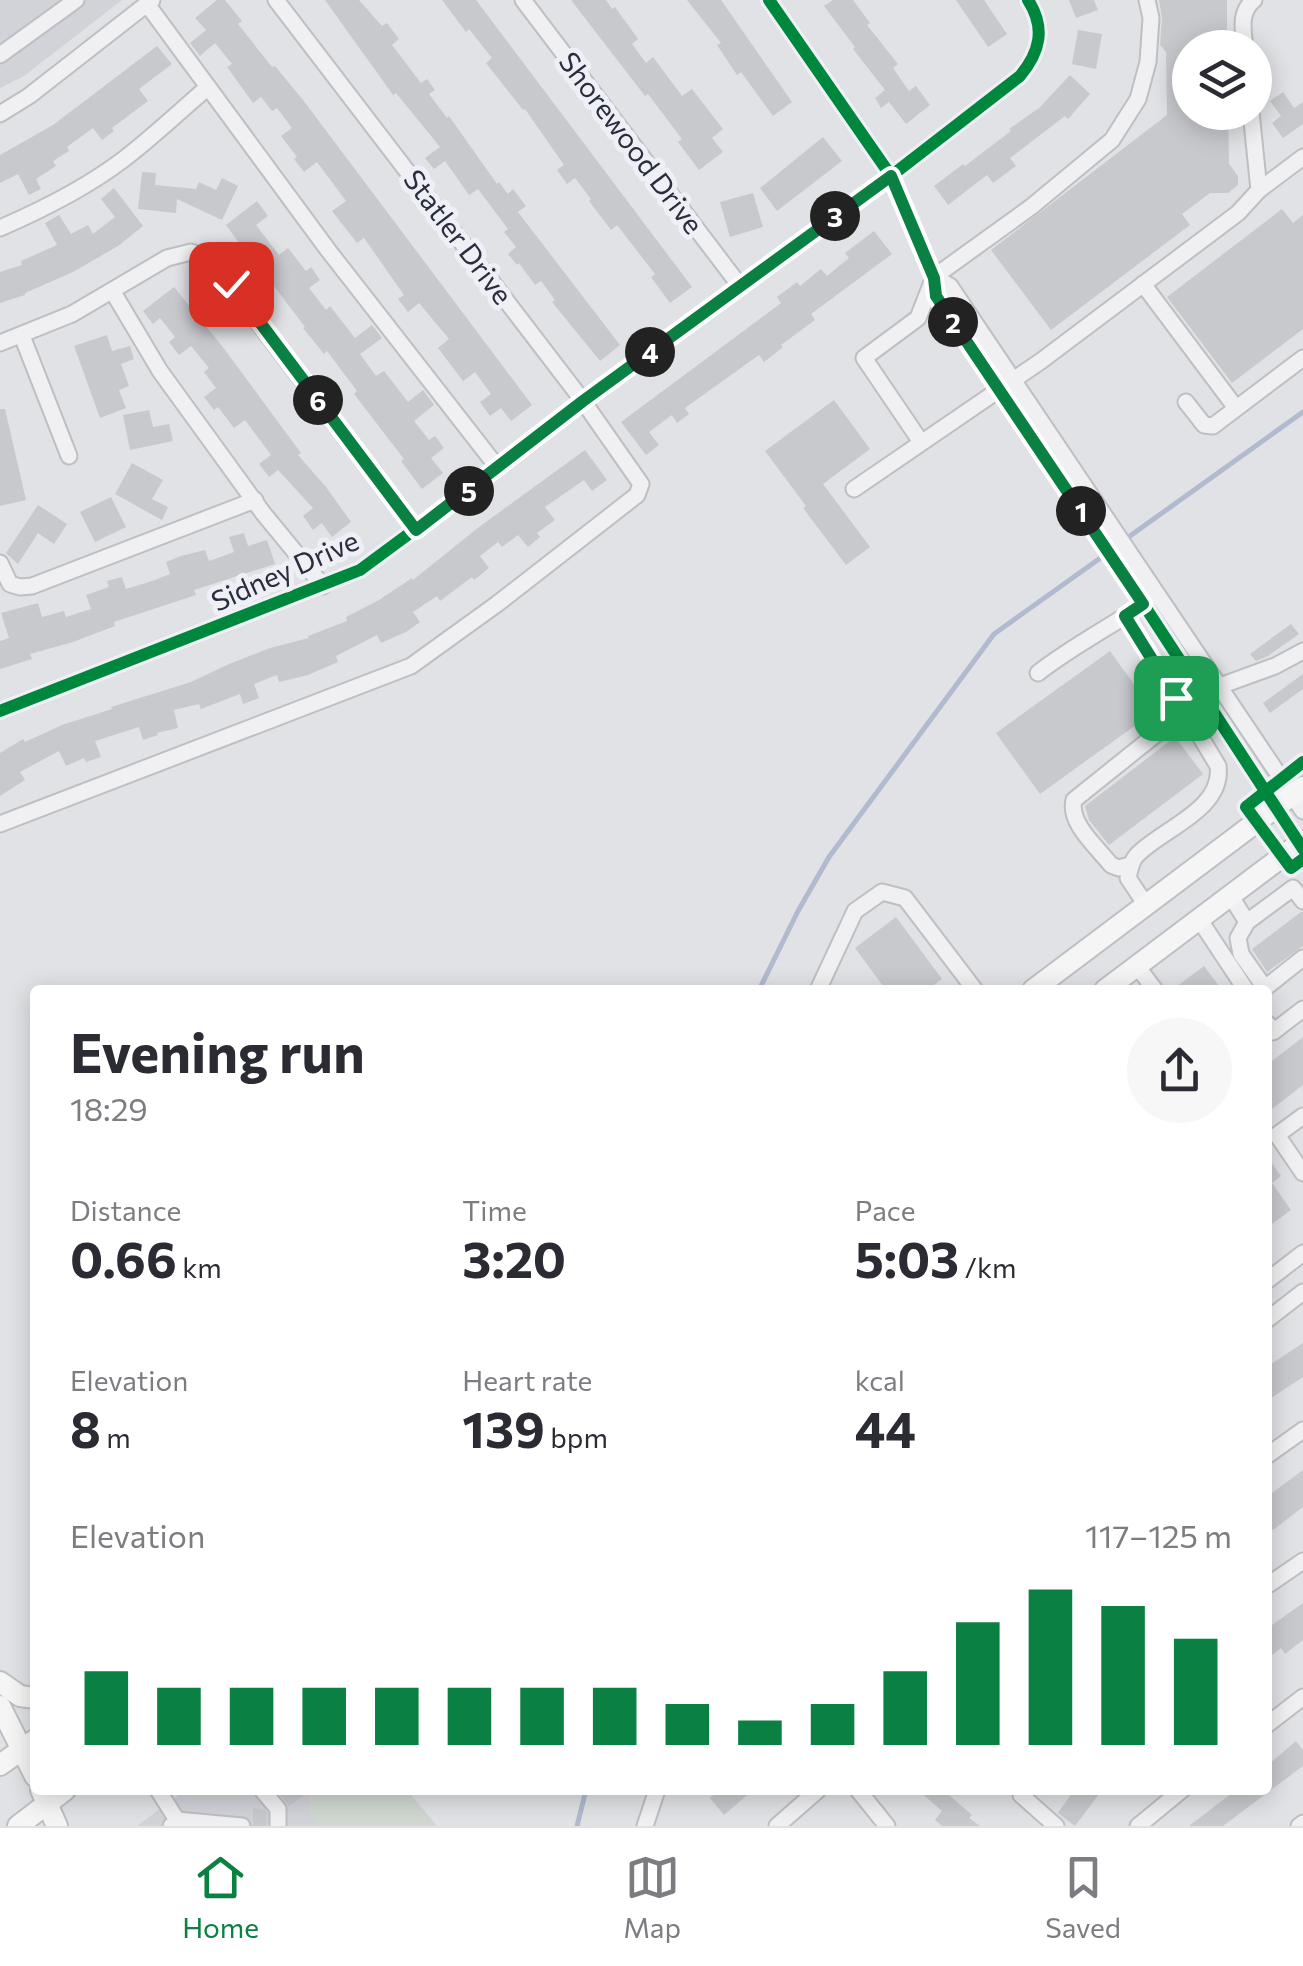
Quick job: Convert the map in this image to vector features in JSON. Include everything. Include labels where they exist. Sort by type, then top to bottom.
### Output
[{"type":"main road","points":[[1040,985],[1294,800]]},
{"type":"main road","points":[[1112,985],[1302,844]]},
{"type":"main road","points":[[0,1682],[20,1696],[30,1697]]},
{"type":"main road","points":[[0,1706],[29,1744],[0,1765]]},
{"type":"main road","points":[[18,1826],[44,1797],[57,1826]]},
{"type":"street","points":[[0,55],[76,0]]},
{"type":"street","name":"Statler Drive","points":[[0,824],[411,666],[638,495],[641,484],[583,401],[276,0]]},
{"type":"street","name":"Shorewood Drive","points":[[523,0],[740,286]]},
{"type":"street","points":[[770,0],[891,176],[934,278],[936,296],[1204,697],[1294,800]]},
{"type":"street","name":"Sidney Drive","points":[[0,712],[360,570],[1020,76],[1034,59],[1040,34],[1028,0]]},
{"type":"street","points":[[920,442],[864,358],[918,318],[934,278],[1032,207],[1112,140],[1138,100],[1148,62],[1151,18],[1147,0]]},
{"type":"street","points":[[1243,30],[1242,21],[1254,0]]},
{"type":"street","points":[[0,114],[150,2],[339,264],[498,468]]},
{"type":"street","points":[[0,228],[74,192],[123,160],[208,87]]},
{"type":"street","points":[[1254,130],[1260,190]]},
{"type":"street","points":[[854,488],[1144,284],[1238,213],[1260,190],[1297,162],[1303,180]]},
{"type":"street","points":[[0,343],[72,314],[167,258],[191,252],[209,258],[416,530]]},
{"type":"street","points":[[934,278],[950,286],[1220,686],[1294,800],[1302,844]]},
{"type":"street","points":[[1144,284],[1236,408]]},
{"type":"street","points":[[113,292],[160,372],[323,586]]},
{"type":"street","points":[[22,336],[69,456]]},
{"type":"street","points":[[1186,402],[1204,425],[1213,426],[1303,358]]},
{"type":"street","points":[[0,564],[10,584],[20,588],[32,586],[254,500]]},
{"type":"street","points":[[1038,674],[1068,650],[1158,594]]},
{"type":"street","points":[[1125,616],[1218,766],[1220,777],[1206,803],[1135,857],[1128,878],[1146,905]]},
{"type":"street","points":[[1180,704],[1204,697],[1220,686],[1303,651]]},
{"type":"street","points":[[1130,866],[1111,865],[1075,819],[1074,800],[1180,704],[1209,670]]},
{"type":"street","points":[[1264,985],[1241,954],[1238,938],[1247,922],[1293,888],[1303,901]]},
{"type":"street","points":[[820,985],[855,912],[882,892],[905,898],[971,985]]},
{"type":"street","points":[[1230,896],[1247,922]]},
{"type":"street","points":[[1199,919],[1243,985]]},
{"type":"street","points":[[1270,985],[1303,958]]},
{"type":"street","points":[[1138,966],[1151,985]]},
{"type":"street","points":[[1272,1030],[1303,1009]]},
{"type":"street","points":[[1303,1116],[1272,1134],[1303,1173]]},
{"type":"street","points":[[1272,1277],[1303,1254]]},
{"type":"street","points":[[1272,1316],[1303,1292]]},
{"type":"street","points":[[1272,1451],[1303,1430]]},
{"type":"street","points":[[1272,1582],[1303,1560]]},
{"type":"street","points":[[1272,1721],[1303,1697]]},
{"type":"street","points":[[160,1795],[174,1823],[242,1826]]},
{"type":"street","points":[[266,1795],[278,1810],[278,1826]]},
{"type":"street","points":[[645,1826],[654,1795]]},
{"type":"street","points":[[777,1826],[812,1795]]},
{"type":"street","points":[[862,1795],[887,1826]]},
{"type":"street","points":[[1023,1795],[1056,1826]]},
{"type":"street","points":[[1138,1826],[1176,1795]]},
{"type":"shaded area","points":[[0,0],[122,0],[24,76],[0,88]]},
{"type":"shaded area","points":[[178,1795],[310,1795],[312,1815],[320,1826],[137,1826]]},
{"type":"shaded area","points":[[310,1795],[411,1795],[437,1826],[320,1826],[312,1815]]},
{"type":"building","points":[[217,0],[225,0],[242,21],[238,24],[303,100],[532,405],[511,421],[501,408],[490,416],[480,402],[491,394],[475,372],[463,381],[438,348],[449,339],[419,303],[408,312],[398,299],[404,295],[364,238],[357,243],[332,211],[346,201],[317,162],[304,172],[294,159],[297,157],[281,136],[292,128],[277,108],[272,111],[261,97],[253,103],[227,67],[232,64],[215,43],[200,56],[190,43],[206,30],[195,18]]},
{"type":"building","points":[[325,0],[359,0],[382,26],[387,23],[399,39],[392,45],[421,83],[427,79],[435,90],[429,94],[497,184],[508,194],[513,189],[526,206],[518,212],[620,345],[600,361],[552,302],[555,300],[541,281],[535,285],[508,254],[516,247],[504,232],[508,229],[478,189],[469,195],[445,161],[434,169],[425,158],[440,147],[396,93],[393,95]]},
{"type":"building","points":[[442,0],[476,0],[692,287],[670,303],[651,277],[655,274],[617,225],[611,230],[575,178],[567,184],[557,170],[564,165],[525,109],[486,63],[492,58]]},
{"type":"building","points":[[571,0],[606,0],[612,9],[615,7],[638,39],[632,44],[646,63],[653,57],[682,96],[692,89],[723,129],[712,138],[723,152],[699,170],[678,142],[682,139]]},
{"type":"building","points":[[687,0],[721,0],[792,102],[773,116],[741,72],[737,75],[717,45],[721,43]]},
{"type":"building","points":[[833,0],[853,0],[898,64],[893,68],[909,91],[916,86],[930,105],[906,124],[889,102],[881,108],[875,98],[885,90],[824,6]]},
{"type":"building","points":[[956,0],[984,0],[1007,34],[988,47]]},
{"type":"building","points":[[1069,0],[1094,0],[1098,10],[1076,18]]},
{"type":"building","points":[[1159,0],[1227,0],[1227,30],[1172,30],[1172,130],[1228,130],[1229,164],[1238,176],[1238,185],[1228,193],[1210,193],[1182,214],[1190,225],[1051,330],[991,250],[1167,115],[1166,52],[1160,45]]},
{"type":"building","points":[[1078,30],[1102,34],[1096,69],[1072,64]]},
{"type":"building","points":[[157,46],[172,64],[139,89],[148,101],[112,128],[114,131],[102,140],[93,128],[67,147],[69,151],[53,161],[56,166],[36,179],[41,189],[29,195],[18,174],[0,183],[0,155],[53,125]]},
{"type":"building","points":[[1070,75],[1090,94],[1068,119],[1065,116],[1010,158],[1016,166],[993,183],[987,175],[948,205],[934,186],[1011,131]]},
{"type":"building","points":[[1283,92],[1294,108],[1303,102],[1303,124],[1283,138],[1272,123],[1281,116],[1272,100]]},
{"type":"building","points":[[823,137],[842,161],[777,211],[760,188]]},
{"type":"building","points":[[142,172],[156,173],[155,185],[196,189],[199,182],[216,190],[222,178],[238,186],[222,220],[177,199],[176,213],[138,209]]},
{"type":"building","points":[[114,188],[143,226],[73,272],[0,303],[0,272],[22,265],[21,261],[57,245],[45,223],[59,215],[71,234],[88,225],[93,234],[115,217],[101,199]]},
{"type":"building","points":[[753,193],[763,227],[730,237],[720,202]]},
{"type":"building","points":[[257,201],[268,216],[256,225],[279,255],[288,248],[306,271],[311,267],[320,280],[309,288],[326,310],[330,306],[355,338],[372,325],[382,338],[360,354],[376,376],[384,371],[408,402],[423,390],[434,405],[414,421],[429,440],[435,436],[444,448],[431,458],[443,473],[422,489],[354,394],[357,391],[327,351],[324,354],[303,328],[226,225]]},
{"type":"building","points":[[1282,209],[1293,223],[1303,215],[1303,329],[1232,383],[1167,297]]},
{"type":"building","points":[[874,231],[892,254],[811,314],[815,320],[764,362],[759,355],[685,408],[689,414],[677,423],[672,415],[649,432],[659,445],[646,455],[621,422],[781,303],[777,297],[797,282],[800,286],[821,269],[827,276],[849,258],[845,253]]},
{"type":"building","points":[[174,287],[351,522],[332,537],[322,523],[313,530],[303,516],[313,508],[278,470],[269,477],[259,464],[271,455],[245,420],[234,428],[218,407],[214,410],[204,397],[216,388],[204,372],[209,368],[191,346],[179,355],[169,342],[175,337],[160,318],[153,324],[143,311]]},
{"type":"building","points":[[107,335],[112,351],[130,346],[134,359],[121,364],[129,386],[119,390],[126,408],[100,418],[74,346]]},
{"type":"building","points":[[834,400],[870,449],[823,484],[870,547],[846,565],[765,451]]},
{"type":"building","points":[[0,409],[5,409],[26,500],[0,506]]},
{"type":"building","points":[[149,410],[153,427],[169,424],[173,441],[130,450],[123,415]]},
{"type":"building","points":[[585,450],[607,480],[592,491],[584,480],[545,507],[555,520],[537,533],[540,537],[528,547],[518,535],[502,547],[498,542],[480,556],[489,568],[440,601],[437,596],[413,612],[420,622],[406,632],[381,643],[377,635],[336,656],[338,662],[308,675],[279,682],[277,675],[254,684],[259,698],[243,704],[240,694],[201,709],[199,704],[174,710],[178,728],[143,740],[139,727],[95,741],[101,757],[86,762],[84,758],[66,766],[59,751],[20,772],[25,780],[0,796],[0,753],[23,739],[25,742],[111,707],[191,682],[347,621],[346,617],[413,580]]},
{"type":"building","points":[[132,463],[163,480],[152,499],[168,507],[162,520],[115,494]]},
{"type":"building","points":[[111,497],[126,527],[95,542],[80,512]]},
{"type":"building","points":[[38,505],[67,524],[54,544],[38,533],[18,564],[6,553]]},
{"type":"building","points":[[244,533],[248,546],[267,540],[275,564],[194,590],[196,595],[114,622],[115,626],[30,654],[32,659],[0,669],[0,641],[9,638],[1,613],[38,603],[42,617],[64,611],[66,617],[91,609],[86,595],[109,587],[107,581],[122,577],[126,589],[152,581],[170,574],[166,562],[181,556],[205,550],[209,561],[234,552],[229,537]]},
{"type":"building","points":[[1291,624],[1299,634],[1256,661],[1250,654]]},
{"type":"building","points":[[1110,651],[1154,712],[1040,794],[996,733]]},
{"type":"building","points":[[1303,674],[1303,689],[1270,713],[1263,703]]},
{"type":"building","points":[[1175,737],[1203,774],[1109,845],[1089,820],[1085,806]]},
{"type":"building","points":[[1301,912],[1303,946],[1267,972],[1252,949]]},
{"type":"building","points":[[896,917],[942,979],[934,985],[882,985],[855,948]]},
{"type":"building","points":[[1204,966],[1218,985],[1179,985]]},
{"type":"building","points":[[1303,1037],[1303,1085],[1272,1109],[1272,1061]]},
{"type":"building","points":[[1272,1164],[1281,1176],[1272,1183]]},
{"type":"building","points":[[1272,1183],[1291,1210],[1272,1224]]},
{"type":"building","points":[[1303,1343],[1303,1377],[1272,1397],[1272,1363]]},
{"type":"building","points":[[1303,1470],[1303,1507],[1273,1530],[1272,1493]]},
{"type":"building","points":[[1303,1603],[1303,1640],[1285,1654],[1281,1648],[1272,1655],[1272,1625]]},
{"type":"building","points":[[1296,1741],[1303,1750],[1303,1766],[1272,1789],[1272,1762]]},
{"type":"building","points":[[281,1795],[304,1795],[289,1806]]},
{"type":"building","points":[[713,1795],[747,1795],[724,1815],[710,1798]]},
{"type":"building","points":[[924,1795],[949,1795],[980,1826],[942,1826],[935,1820],[942,1811]]},
{"type":"building","points":[[1071,1795],[1098,1795],[1075,1826],[1058,1813]]},
{"type":"building","points":[[1229,1795],[1264,1795],[1223,1826],[1189,1826]]},
{"type":"building","points":[[253,1808],[267,1813],[266,1826],[253,1826]]},
{"type":"waterway","points":[[1123,541],[1303,412]]},
{"type":"waterway","points":[[761,985],[829,857],[994,634],[1106,554]]},
{"type":"waterway","points":[[577,1826],[585,1795]]},
{"type":"cycle path","points":[[769,0],[891,176],[934,277],[935,296],[1125,576],[1303,849]]},
{"type":"cycle path","points":[[0,711],[360,570],[1020,76],[1038,40],[1037,20],[1028,0]]},
{"type":"cycle path","points":[[1303,762],[1246,807],[1291,868],[1303,859]]},
{"type":"route","points":[[231,284],[416,530],[583,401],[891,176],[934,278],[936,296],[1143,604],[1125,616],[1176,698]]}]
